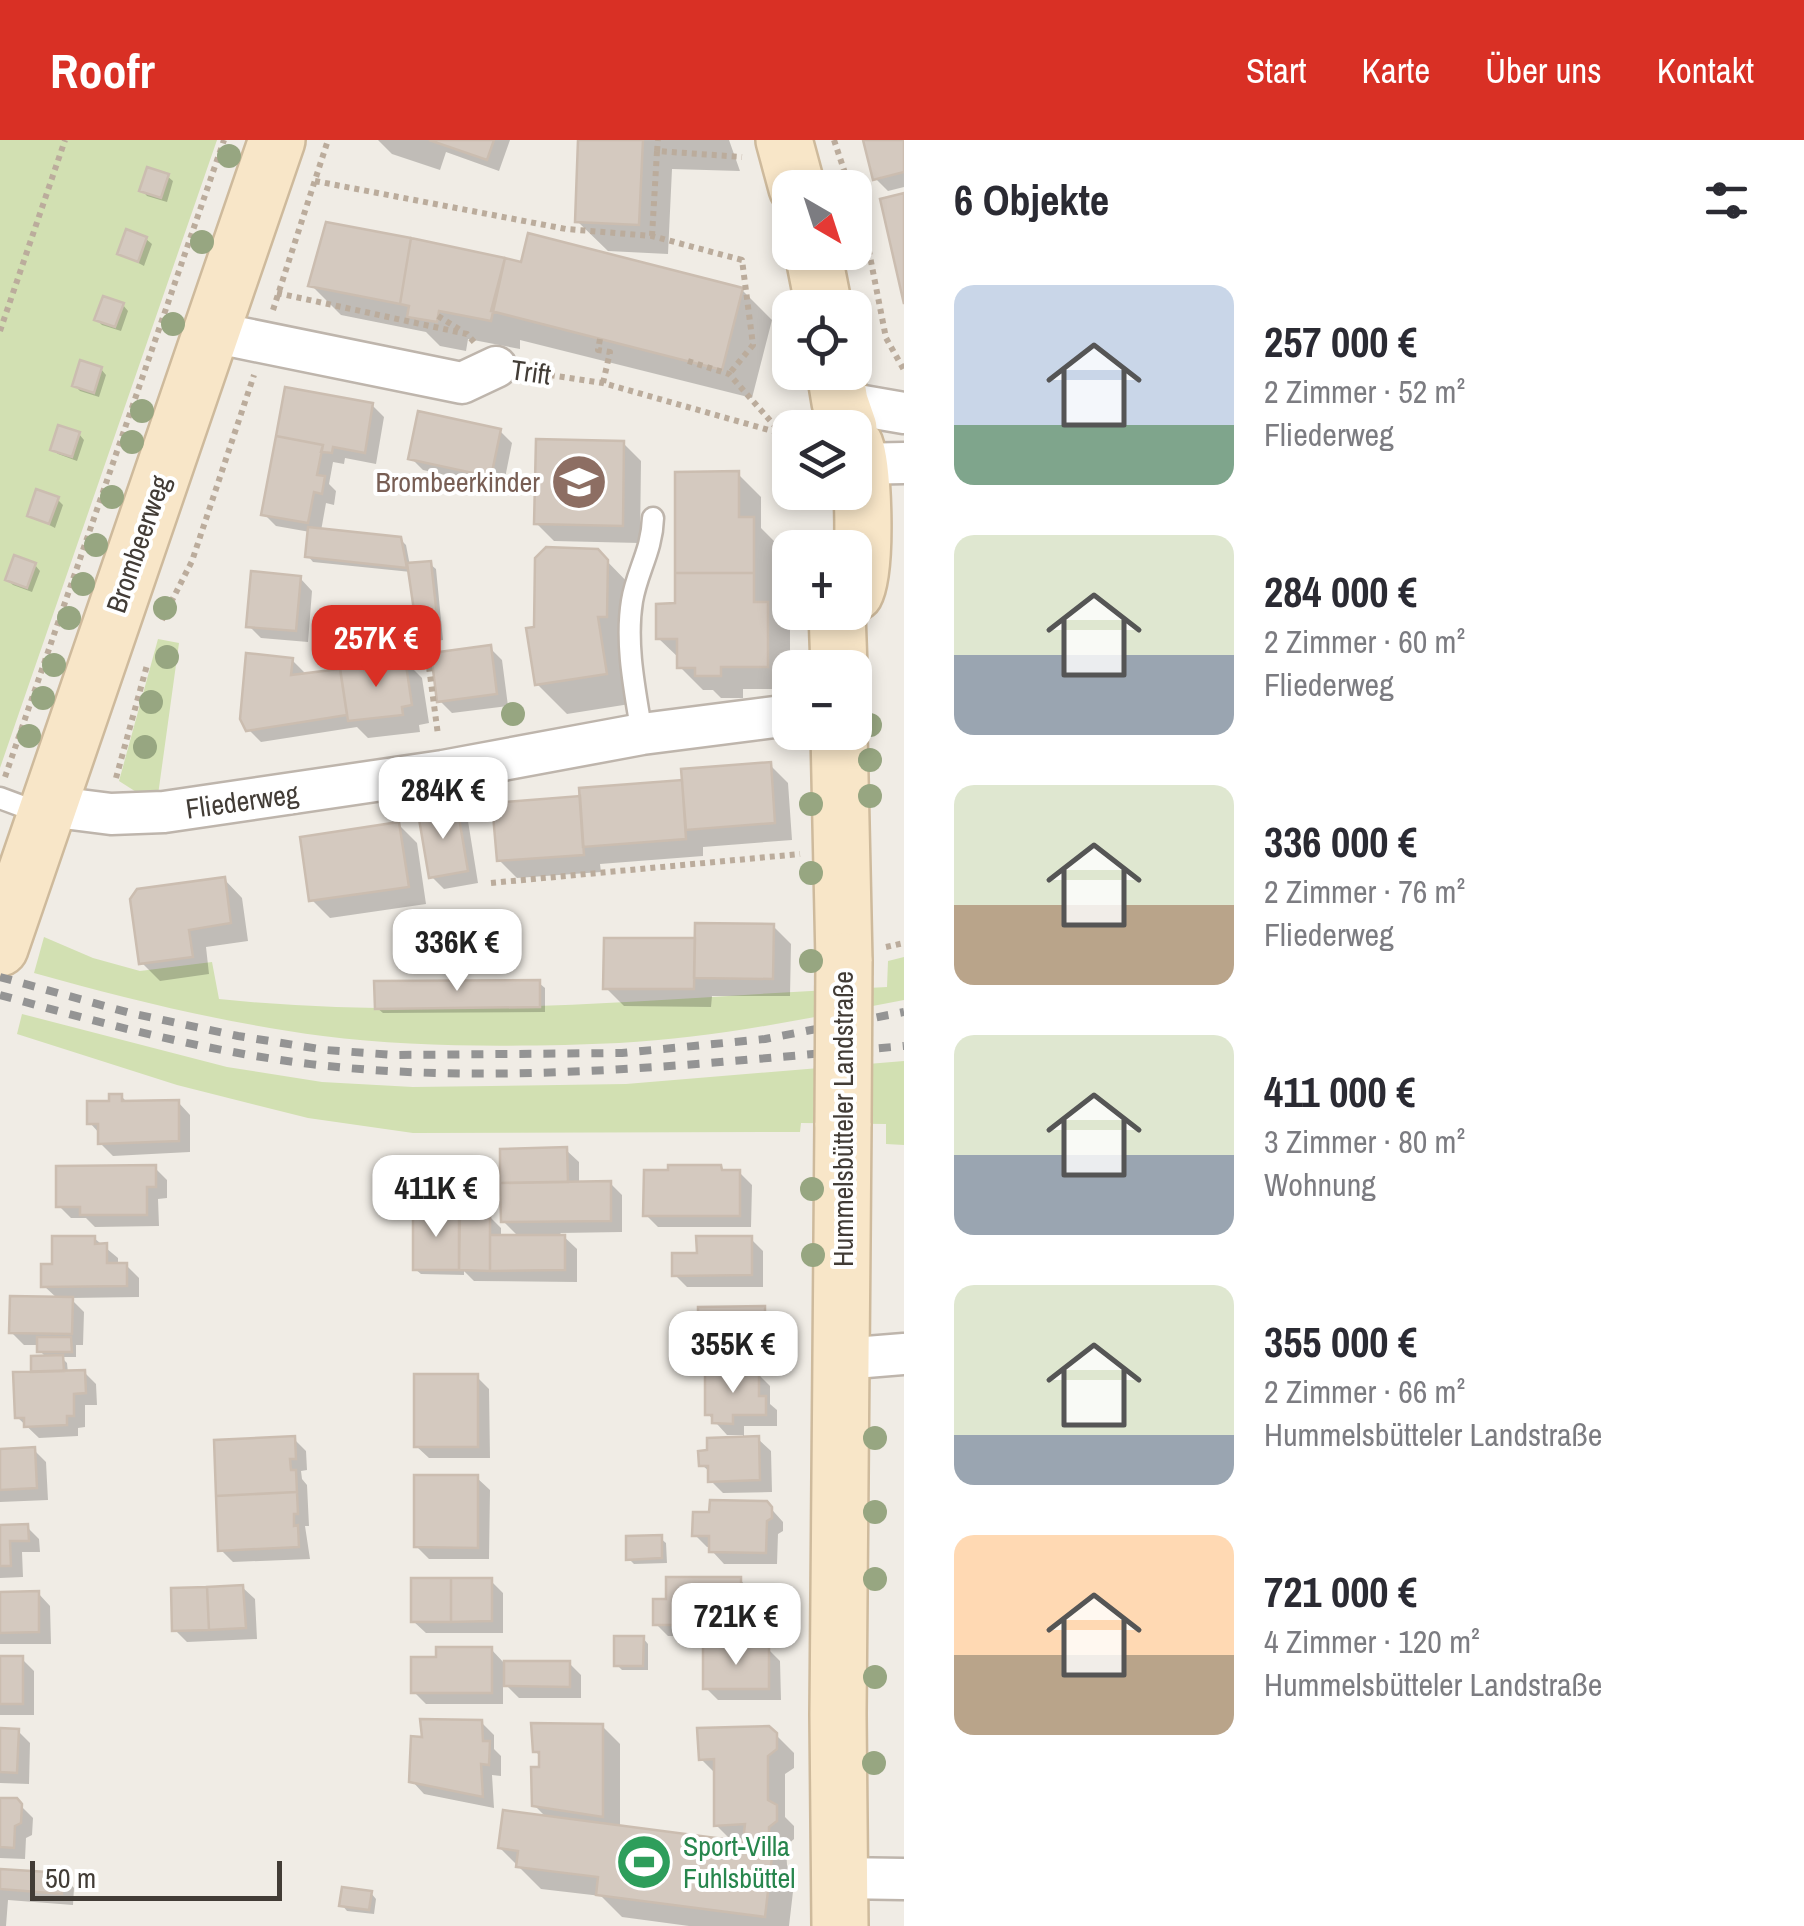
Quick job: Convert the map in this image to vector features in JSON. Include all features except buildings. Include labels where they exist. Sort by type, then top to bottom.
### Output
[{"type":"main road","name":"Brombeerweg","points":[[0,948],[23,803],[212,332],[278,140]]},
{"type":"main road","points":[[763,148],[782,170]]},
{"type":"main road","name":"Hummelsbütteler Landstraße","points":[[839,750],[844,961],[840,1902]]},
{"type":"street","name":"Trift","points":[[212,332],[462,383],[496,367]]},
{"type":"street","points":[[872,434],[904,413]]},
{"type":"street","name":"Fliederweg","points":[[23,803],[111,814],[164,812],[442,771],[642,734],[772,718]]},
{"type":"street","points":[[842,1358],[904,1354]]},
{"type":"street","points":[[840,1902],[904,1880]]},
{"type":"lane","points":[[642,734],[630,648],[632,600],[652,541],[653,518]]},
{"type":"path","points":[[0,331],[65,140]]},
{"type":"path","points":[[23,803],[224,140]]},
{"type":"path","points":[[652,236],[658,140]]},
{"type":"path","points":[[834,140],[844,170]]},
{"type":"path","points":[[657,151],[763,148]]},
{"type":"path","points":[[315,181],[566,229],[652,236],[742,260],[753,344],[729,374]]},
{"type":"path","points":[[872,267],[886,338],[904,370]]},
{"type":"path","points":[[277,293],[467,334]]},
{"type":"path","points":[[438,316],[467,334],[496,367]]},
{"type":"path","points":[[600,339],[598,350],[610,352],[603,383]]},
{"type":"path","points":[[688,361],[729,374],[773,410]]},
{"type":"path","name":"Trift","points":[[496,367],[603,383],[772,439]]},
{"type":"path","points":[[157,629],[192,561]]},
{"type":"path","points":[[425,637],[442,771]]},
{"type":"path","points":[[116,778],[152,648]]},
{"type":"path","points":[[491,883],[842,850]]},
{"type":"green space","points":[[0,140],[217,140],[0,768]]},
{"type":"green space","points":[[158,639],[179,643],[158,795],[141,795],[119,781]]},
{"type":"green space","points":[[44,937],[93,958],[140,971],[212,962],[219,999],[386,1008],[470,1008],[887,987],[888,961],[904,957],[904,1000],[691,1037],[509,1046],[395,1043],[250,1024],[34,973]]},
{"type":"green space","points":[[22,1014],[227,1067],[322,1082],[413,1087],[626,1084],[904,1061],[904,1145],[886,1144],[886,1124],[801,1123],[800,1132],[413,1133],[308,1118],[177,1085],[17,1034]]},
{"type":"railway","points":[[0,977],[130,1013],[238,1036],[326,1050],[394,1055],[622,1053],[765,1039],[904,1012]]},
{"type":"railway","points":[[0,995],[203,1046],[285,1061],[398,1072],[616,1070],[904,1046]]},
{"type":"place","name":"Brombeerkinder","points":[[579,482]]},
{"type":"place","name":"Sport-Villa Fuhlsbüttel","points":[[644,1862]]}]
